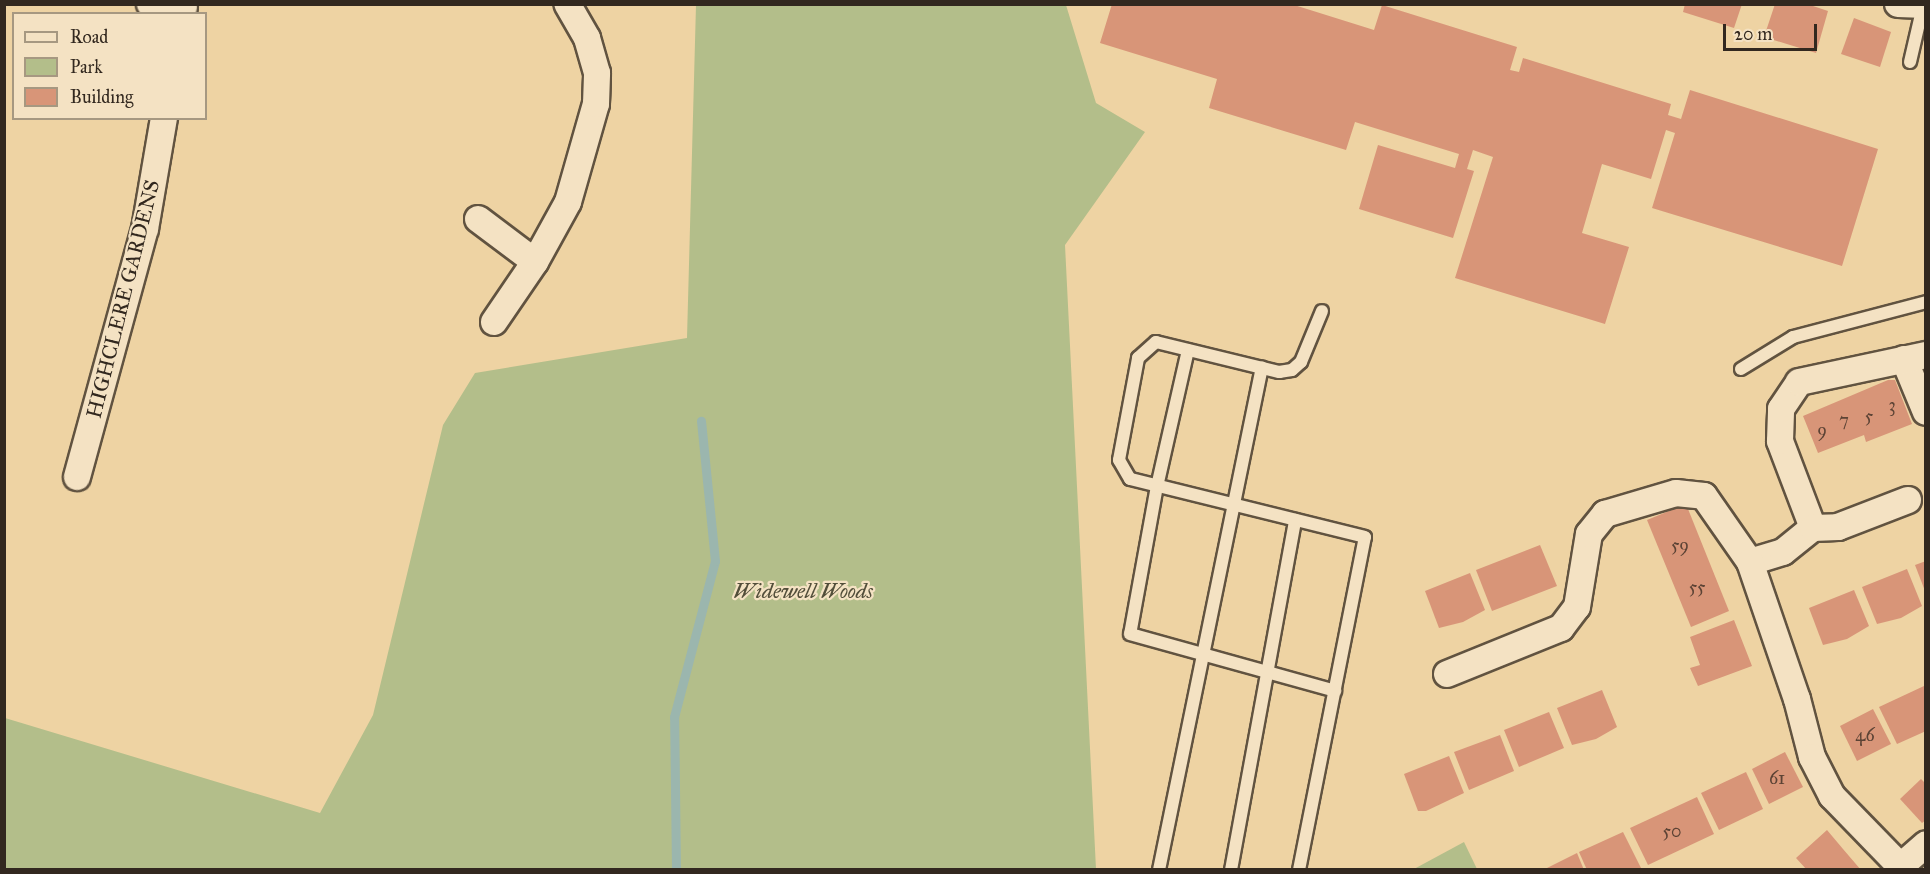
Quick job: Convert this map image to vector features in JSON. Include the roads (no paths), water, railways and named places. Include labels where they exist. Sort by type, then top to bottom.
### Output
[{"type":"street","points":[[150,4],[184,8]]},
{"type":"street","points":[[495,322],[536,262],[568,202],[596,104],[597,74],[588,38],[567,4]]},
{"type":"street","name":"HIGHCLERE GARDENS","points":[[77,477],[145,229],[164,120]]},
{"type":"street","points":[[478,219],[536,262]]},
{"type":"street","points":[[1814,528],[1780,441],[1781,409],[1799,382],[1915,357],[1926,412]]},
{"type":"street","points":[[1447,674],[1561,628],[1577,607],[1589,534],[1605,514],[1622,506],[1676,493],[1704,496],[1750,562],[1812,757],[1832,796],[1903,868],[1926,844]]},
{"type":"street","points":[[1750,562],[1783,552],[1814,528],[1838,527],[1908,500]]},
{"type":"lane","points":[[1910,62],[1915,5]]},
{"type":"lane","points":[[1741,369],[1793,337],[1926,303]]},
{"type":"lane","points":[[1299,870],[1365,537],[1130,479],[1119,460],[1138,358],[1156,342],[1279,372],[1292,370],[1301,362],[1322,312]]},
{"type":"lane","points":[[1188,350],[1157,486],[1130,634],[1200,656],[1335,691]]},
{"type":"lane","points":[[1159,870],[1200,656],[1262,368]]},
{"type":"lane","points":[[1231,870],[1295,520]]},
{"type":"waterway","points":[[676,870],[674,717],[715,561],[701,421]]},
{"type":"park label","name":"Widewell Woods","points":[[803,591]]}]
